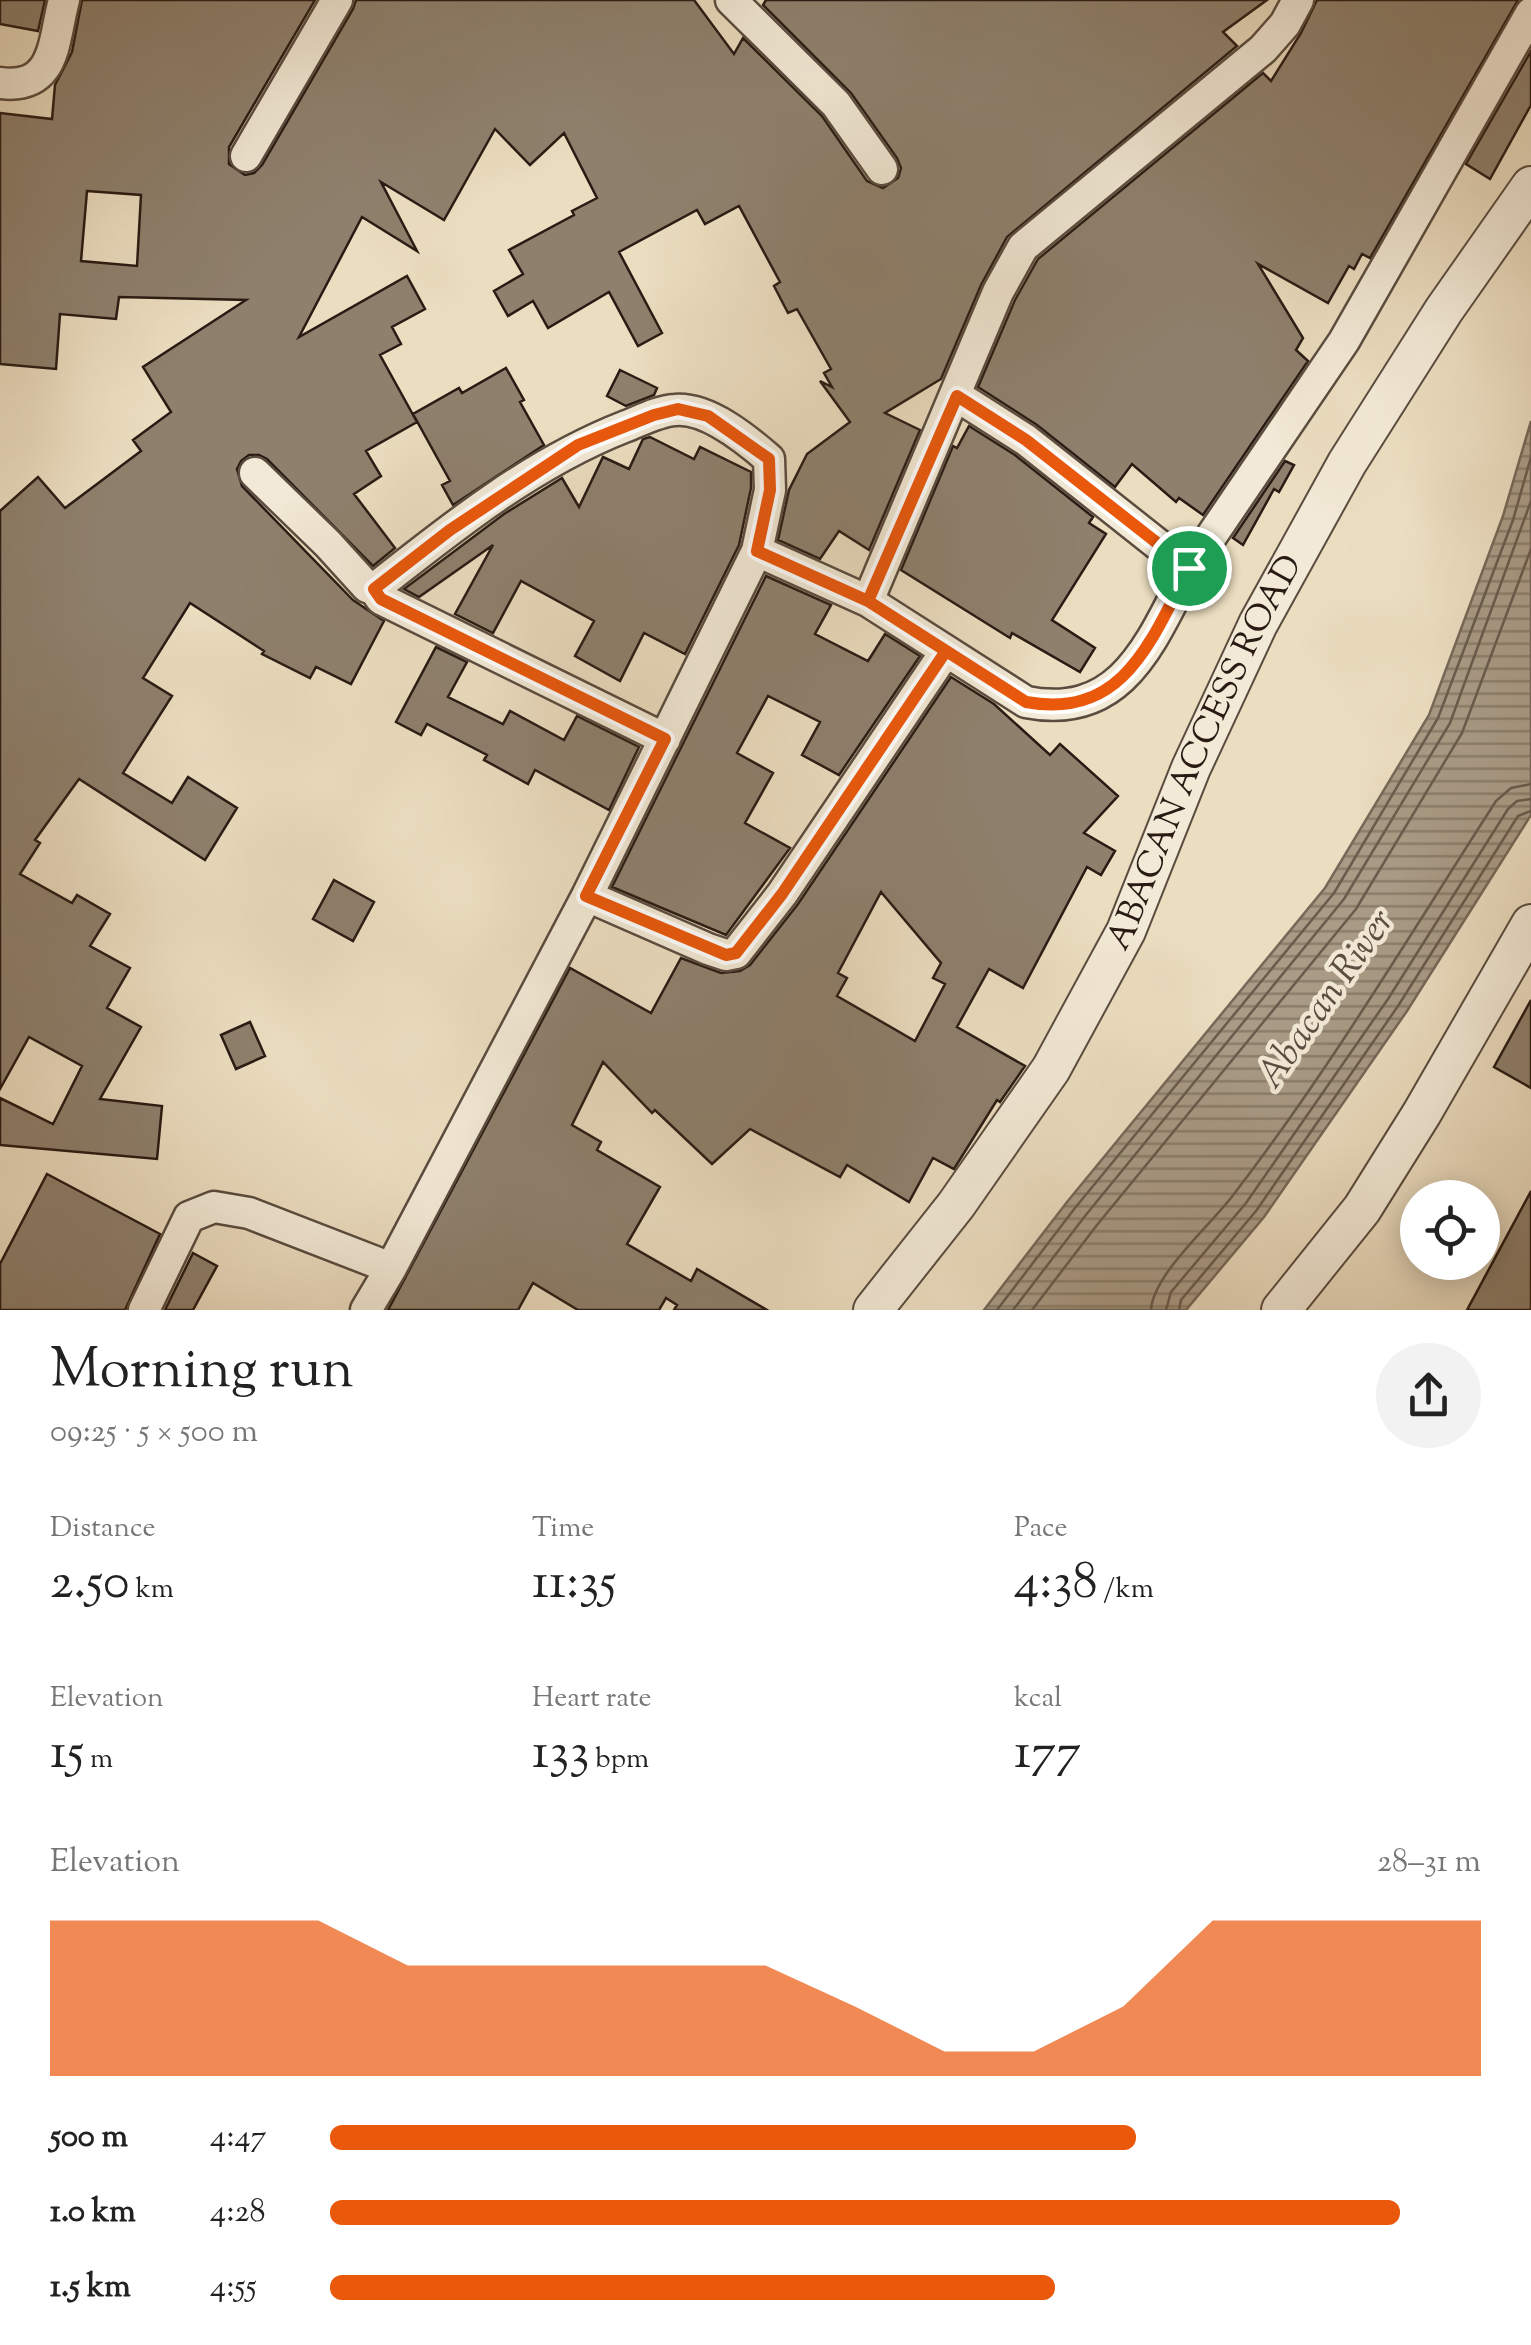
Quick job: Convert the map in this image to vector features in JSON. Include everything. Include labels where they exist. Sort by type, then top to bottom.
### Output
[{"type":"street","points":[[0,84],[16,86],[33,80],[47,67],[64,0]]},
{"type":"street","points":[[246,156],[338,0]]},
{"type":"street","points":[[731,0],[836,104],[882,169]]},
{"type":"street","points":[[868,601],[998,292],[1022,247],[1263,49],[1285,24],[1298,0]]},
{"type":"street","points":[[757,551],[868,601],[1026,702],[1050,706],[1076,704],[1105,694],[1132,667],[1189,568],[1344,342],[1531,12]]},
{"type":"street","name":"ABACAN ACCESS ROAD","points":[[872,1310],[956,1204],[1051,1069],[1126,931],[1191,768],[1258,624],[1357,448],[1444,310],[1531,186]]},
{"type":"street","points":[[957,396],[1026,440],[1189,568]]},
{"type":"street","points":[[366,1310],[586,896],[757,551],[770,490],[769,459],[708,416],[678,409],[578,445],[450,530],[374,589]]},
{"type":"street","points":[[254,473],[381,599],[665,739]]},
{"type":"street","points":[[586,896],[708,949],[726,955],[736,953],[782,894],[946,651]]},
{"type":"street","points":[[1281,1310],[1362,1209],[1531,924]]},
{"type":"street","points":[[144,1310],[189,1217],[214,1207],[249,1212],[391,1268]]},
{"type":"water","name":"Abacan River","points":[[1531,421],[1531,815],[1407,1011],[1264,1217],[1186,1310],[984,1310],[1067,1202],[1325,888],[1429,715],[1503,516]]},
{"type":"building","points":[[0,0],[45,0],[38,31],[0,24]]},
{"type":"building","points":[[82,0],[315,0],[229,147],[229,164],[245,175],[262,165],[356,0],[694,0],[734,54],[743,38],[822,116],[867,181],[883,188],[898,178],[901,168],[897,158],[851,93],[763,5],[766,0],[1267,0],[1223,32],[1237,46],[1007,237],[981,285],[941,379],[885,413],[920,430],[869,550],[839,531],[820,559],[778,540],[789,490],[807,454],[850,422],[820,381],[832,387],[824,373],[831,369],[797,309],[788,313],[774,286],[780,282],[739,206],[705,224],[697,210],[619,252],[662,333],[638,346],[609,292],[548,328],[533,301],[508,316],[494,291],[523,274],[509,250],[597,198],[564,133],[530,165],[495,129],[444,220],[381,182],[417,251],[362,217],[299,337],[407,276],[425,309],[392,327],[401,344],[380,355],[417,422],[366,451],[381,476],[354,494],[395,548],[373,566],[267,459],[249,455],[237,469],[242,486],[353,600],[384,621],[351,684],[316,667],[310,678],[262,654],[264,651],[190,603],[143,678],[172,696],[123,773],[172,803],[188,777],[237,808],[205,860],[79,779],[35,840],[40,843],[20,874],[72,903],[77,895],[110,914],[90,946],[130,968],[107,1008],[141,1027],[100,1099],[162,1106],[157,1159],[0,1145],[0,1098],[53,1124],[82,1066],[29,1037],[0,1089],[0,511],[38,477],[65,508],[141,451],[133,440],[171,412],[143,367],[246,300],[119,297],[116,319],[60,314],[56,369],[0,364],[0,113],[52,119],[55,85],[72,52]],"holes":[[[87,191],[141,195],[137,266],[81,261]]]},
{"type":"building","points":[[1317,0],[1518,0],[1370,258],[1362,254],[1354,269],[1349,266],[1328,303],[1258,264],[1303,338],[1296,350],[1308,361],[1203,515],[1179,498],[1176,502],[1132,464],[1115,487],[1037,425],[978,387],[1015,300],[1038,259],[1263,73],[1271,81]]},
{"type":"building","points":[[1531,51],[1531,105],[1490,179],[1466,164]]},
{"type":"building","points":[[506,368],[544,445],[453,505],[442,485],[450,481],[413,414]]},
{"type":"building","points":[[620,370],[657,388],[654,395],[626,406],[607,396]]},
{"type":"building","points":[[969,426],[1015,455],[1093,517],[1089,523],[1106,534],[1052,620],[1095,648],[1080,672],[1012,633],[1010,638],[901,570],[953,446],[957,448]]},
{"type":"building","points":[[650,437],[694,459],[700,447],[751,472],[739,545],[685,654],[644,633],[620,681],[575,656],[594,621],[521,581],[493,633],[455,614],[493,545],[419,597],[404,589],[504,514],[562,478],[579,507],[603,457],[629,469],[643,439]]},
{"type":"building","points":[[1285,461],[1294,465],[1279,492],[1274,489],[1243,545],[1233,538]]},
{"type":"building","points":[[766,576],[831,605],[815,634],[868,661],[885,634],[920,656],[839,775],[802,755],[820,722],[768,696],[737,753],[773,773],[745,823],[790,848],[726,935],[612,887]]},
{"type":"building","points":[[436,647],[467,662],[448,697],[503,724],[510,711],[564,740],[577,716],[639,747],[609,810],[535,770],[528,784],[484,760],[487,755],[427,724],[421,735],[396,722]]},
{"type":"building","points":[[951,677],[994,704],[1050,755],[1060,744],[1118,796],[1084,833],[1115,851],[1101,875],[1087,867],[1023,988],[989,969],[957,1027],[1025,1066],[1000,1102],[997,1100],[954,1169],[933,1158],[909,1202],[847,1165],[840,1177],[750,1129],[712,1164],[655,1110],[652,1113],[603,1062],[572,1125],[601,1142],[597,1150],[660,1187],[627,1244],[691,1281],[697,1269],[767,1310],[674,1310],[677,1305],[666,1298],[659,1310],[578,1310],[533,1283],[518,1310],[388,1310],[570,968],[651,1013],[681,958],[721,973],[740,971],[750,965],[798,904]],"holes":[[[881,892],[941,963],[933,978],[945,984],[915,1041],[837,996],[847,978],[838,973]]]},
{"type":"building","points":[[334,880],[374,902],[353,941],[313,919]]},
{"type":"building","points":[[1531,1000],[1531,1088],[1494,1067]]},
{"type":"building","points":[[250,1022],[265,1056],[236,1069],[221,1035]]},
{"type":"building","points":[[47,1174],[160,1234],[125,1310],[0,1310],[0,1264]]},
{"type":"building","points":[[1531,1191],[1531,1310],[1467,1310],[1483,1280],[1500,1280],[1500,1249]]},
{"type":"building","points":[[193,1253],[217,1266],[193,1310],[165,1310]]},
{"type":"route","points":[[1189,568],[1026,440],[957,396],[868,601],[946,651],[782,894],[736,953],[726,955],[586,896],[665,739],[381,599],[374,589],[450,530],[578,445],[678,409],[708,416],[769,459],[770,490],[757,551],[868,601],[1026,702],[1050,706],[1076,704],[1105,694],[1132,667],[1189,568]]}]
